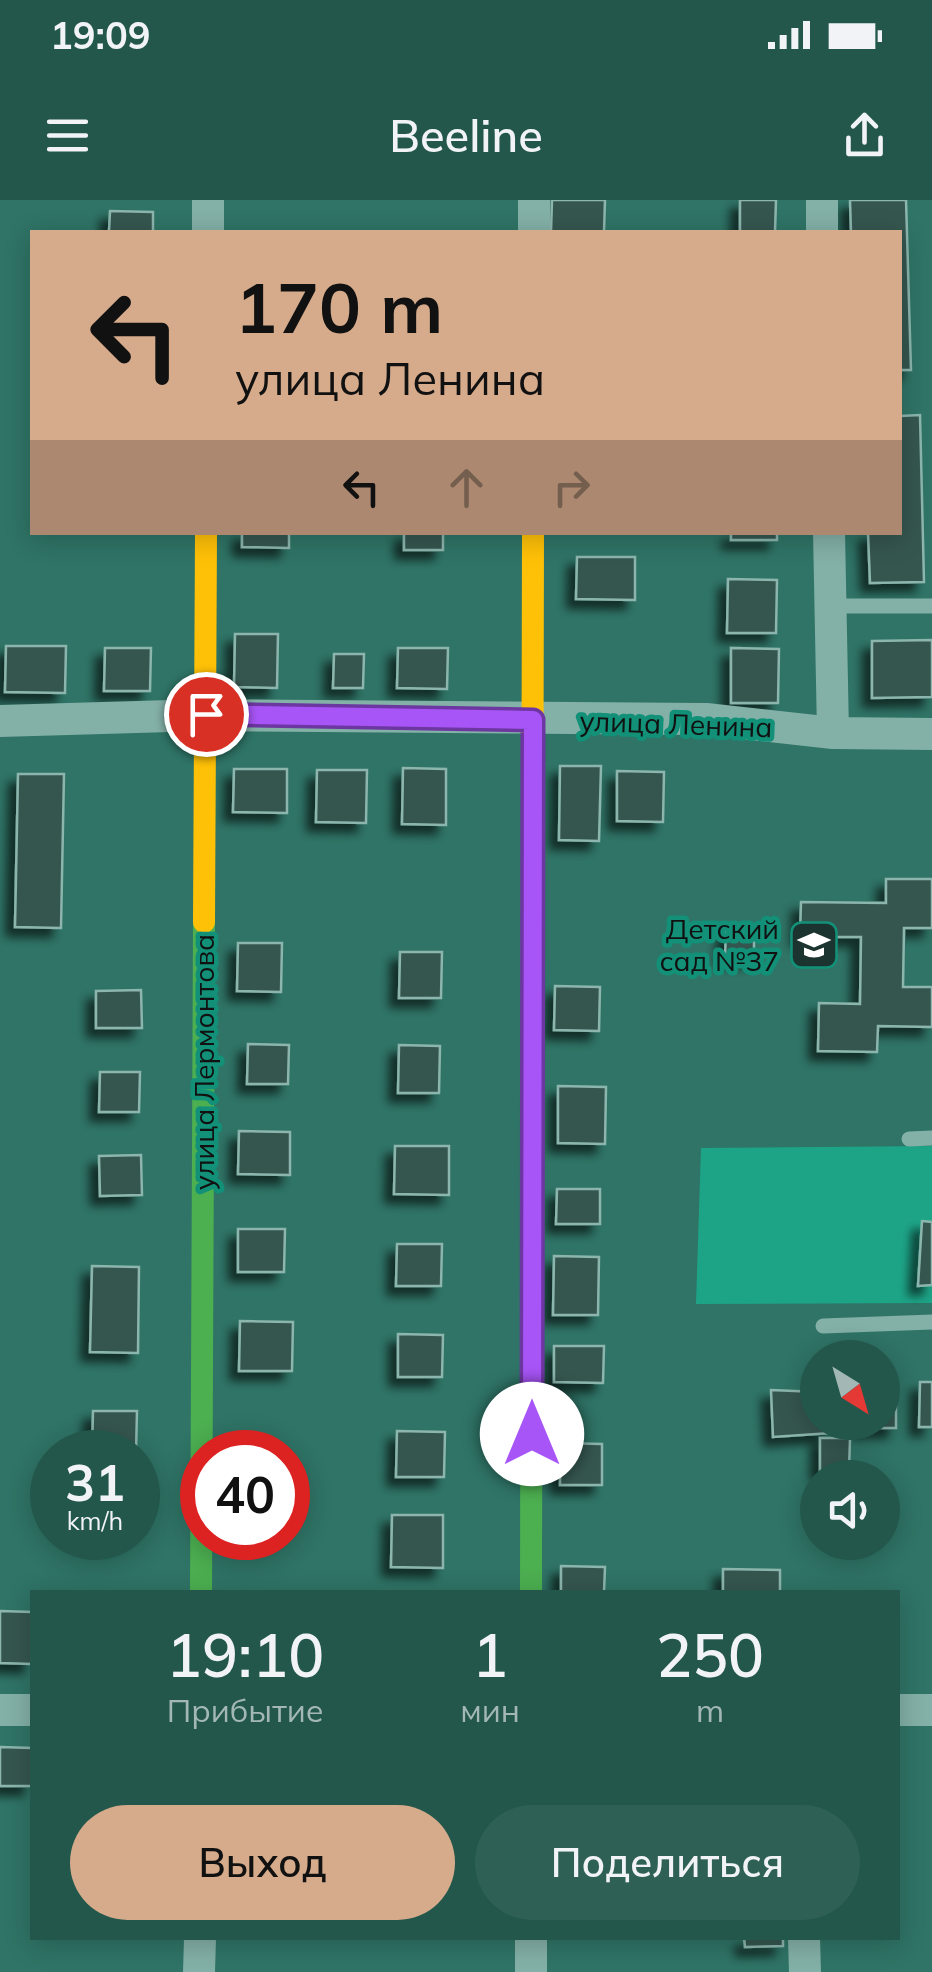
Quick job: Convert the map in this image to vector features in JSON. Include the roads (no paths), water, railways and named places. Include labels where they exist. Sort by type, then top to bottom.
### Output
[{"type":"street","points":[[208,200],[208,230]]},
{"type":"street","points":[[534,200],[534,230]]},
{"type":"street","points":[[822,200],[822,230]]},
{"type":"street","name":"улица Лермонтова","points":[[201,1590],[206,535]]},
{"type":"street","points":[[531,1590],[533,535]]},
{"type":"street","points":[[828,535],[833,733]]},
{"type":"street","name":"улица Ленина","points":[[0,721],[206,714],[706,720],[833,733],[932,734]]},
{"type":"street","points":[[0,1710],[30,1710]]},
{"type":"street","points":[[900,1710],[932,1710]]},
{"type":"street","points":[[200,1940],[200,1972]]},
{"type":"street","points":[[530,1972],[531,1940]]},
{"type":"street","points":[[804,1940],[805,1972]]},
{"type":"lane","points":[[830,606],[932,606]]},
{"type":"lane","points":[[908,1140],[932,1138]]},
{"type":"lane","points":[[824,1326],[932,1322]]},
{"type":"place","name":"Детский сад №37","points":[[814,945]]}]
